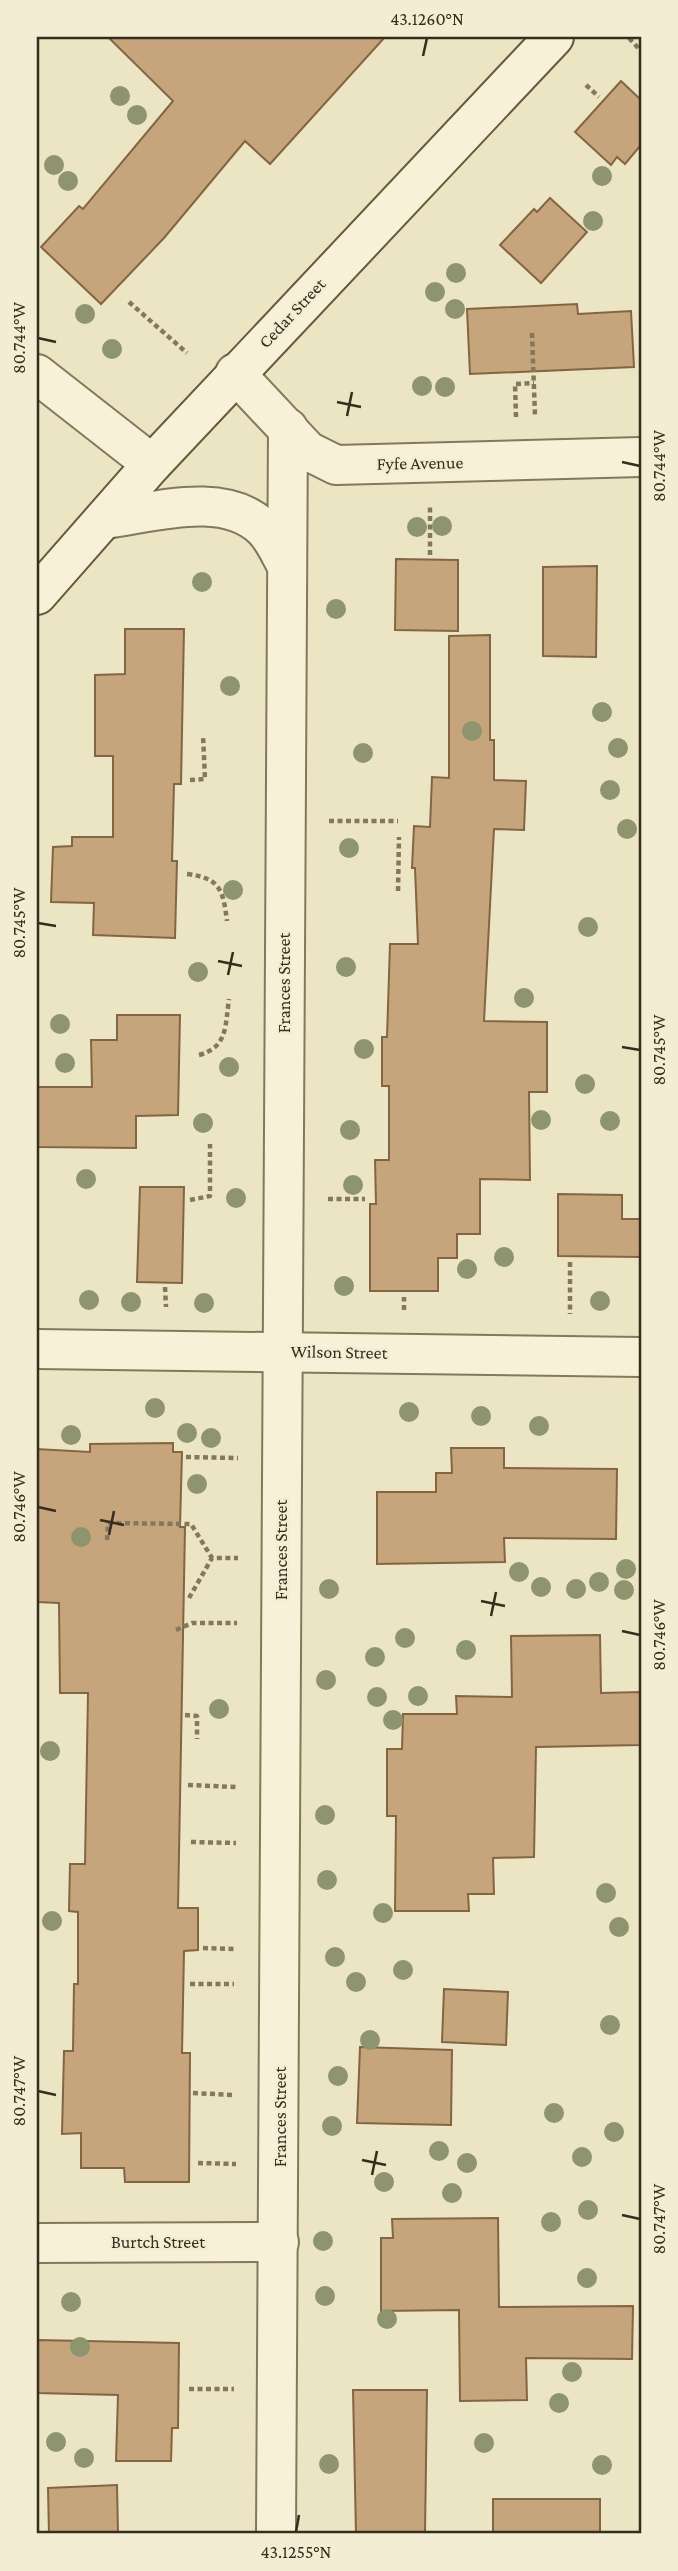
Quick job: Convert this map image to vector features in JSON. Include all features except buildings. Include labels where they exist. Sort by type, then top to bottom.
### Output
[{"type":"street","name":"Cedar Street","points":[[37,595],[235,373],[554,37]]},
{"type":"street","name":"Fyfe Avenue","points":[[235,373],[308,451],[336,465],[641,457]]},
{"type":"street","points":[[37,374],[152,464]]},
{"type":"street","name":"Frances Street","points":[[276,2534],[288,428]]},
{"type":"street","points":[[105,519],[206,506],[216,508],[261,526],[287,566]]},
{"type":"street","name":"Wilson Street","points":[[37,1349],[641,1357]]},
{"type":"street","name":"Burtch Street","points":[[37,2243],[279,2242]]},
{"type":"path","points":[[629,38],[641,51]]},
{"type":"path","points":[[586,85],[599,97]]},
{"type":"path","points":[[129,302],[187,353]]},
{"type":"path","points":[[532,333],[536,428]]},
{"type":"path","points":[[516,428],[515,384],[534,383]]},
{"type":"path","points":[[430,495],[430,555]]},
{"type":"path","points":[[190,780],[205,779],[203,734]]},
{"type":"path","points":[[320,821],[398,821]]},
{"type":"path","points":[[398,891],[399,837]]},
{"type":"path","points":[[187,874],[203,876],[216,883],[223,895],[228,921]]},
{"type":"path","points":[[199,1055],[214,1051],[222,1040],[229,999]]},
{"type":"path","points":[[190,1200],[210,1196],[210,1144]]},
{"type":"path","points":[[326,1199],[365,1199]]},
{"type":"path","points":[[570,1262],[570,1318]]},
{"type":"path","points":[[186,1457],[248,1458]]},
{"type":"path","points":[[107,1540],[108,1523],[191,1524],[212,1558]]},
{"type":"path","points":[[212,1558],[248,1559]]},
{"type":"path","points":[[189,1598],[212,1558]]},
{"type":"path","points":[[176,1630],[192,1623],[247,1623]]},
{"type":"path","points":[[185,1715],[197,1716],[197,1739]]},
{"type":"path","points":[[188,1785],[245,1787]]},
{"type":"path","points":[[191,1842],[245,1843]]},
{"type":"path","points":[[203,1948],[244,1949]]},
{"type":"path","points":[[190,1984],[244,1984]]},
{"type":"path","points":[[193,2093],[243,2095]]},
{"type":"path","points":[[198,2163],[243,2164]]},
{"type":"path","points":[[189,2389],[241,2389]]}]
